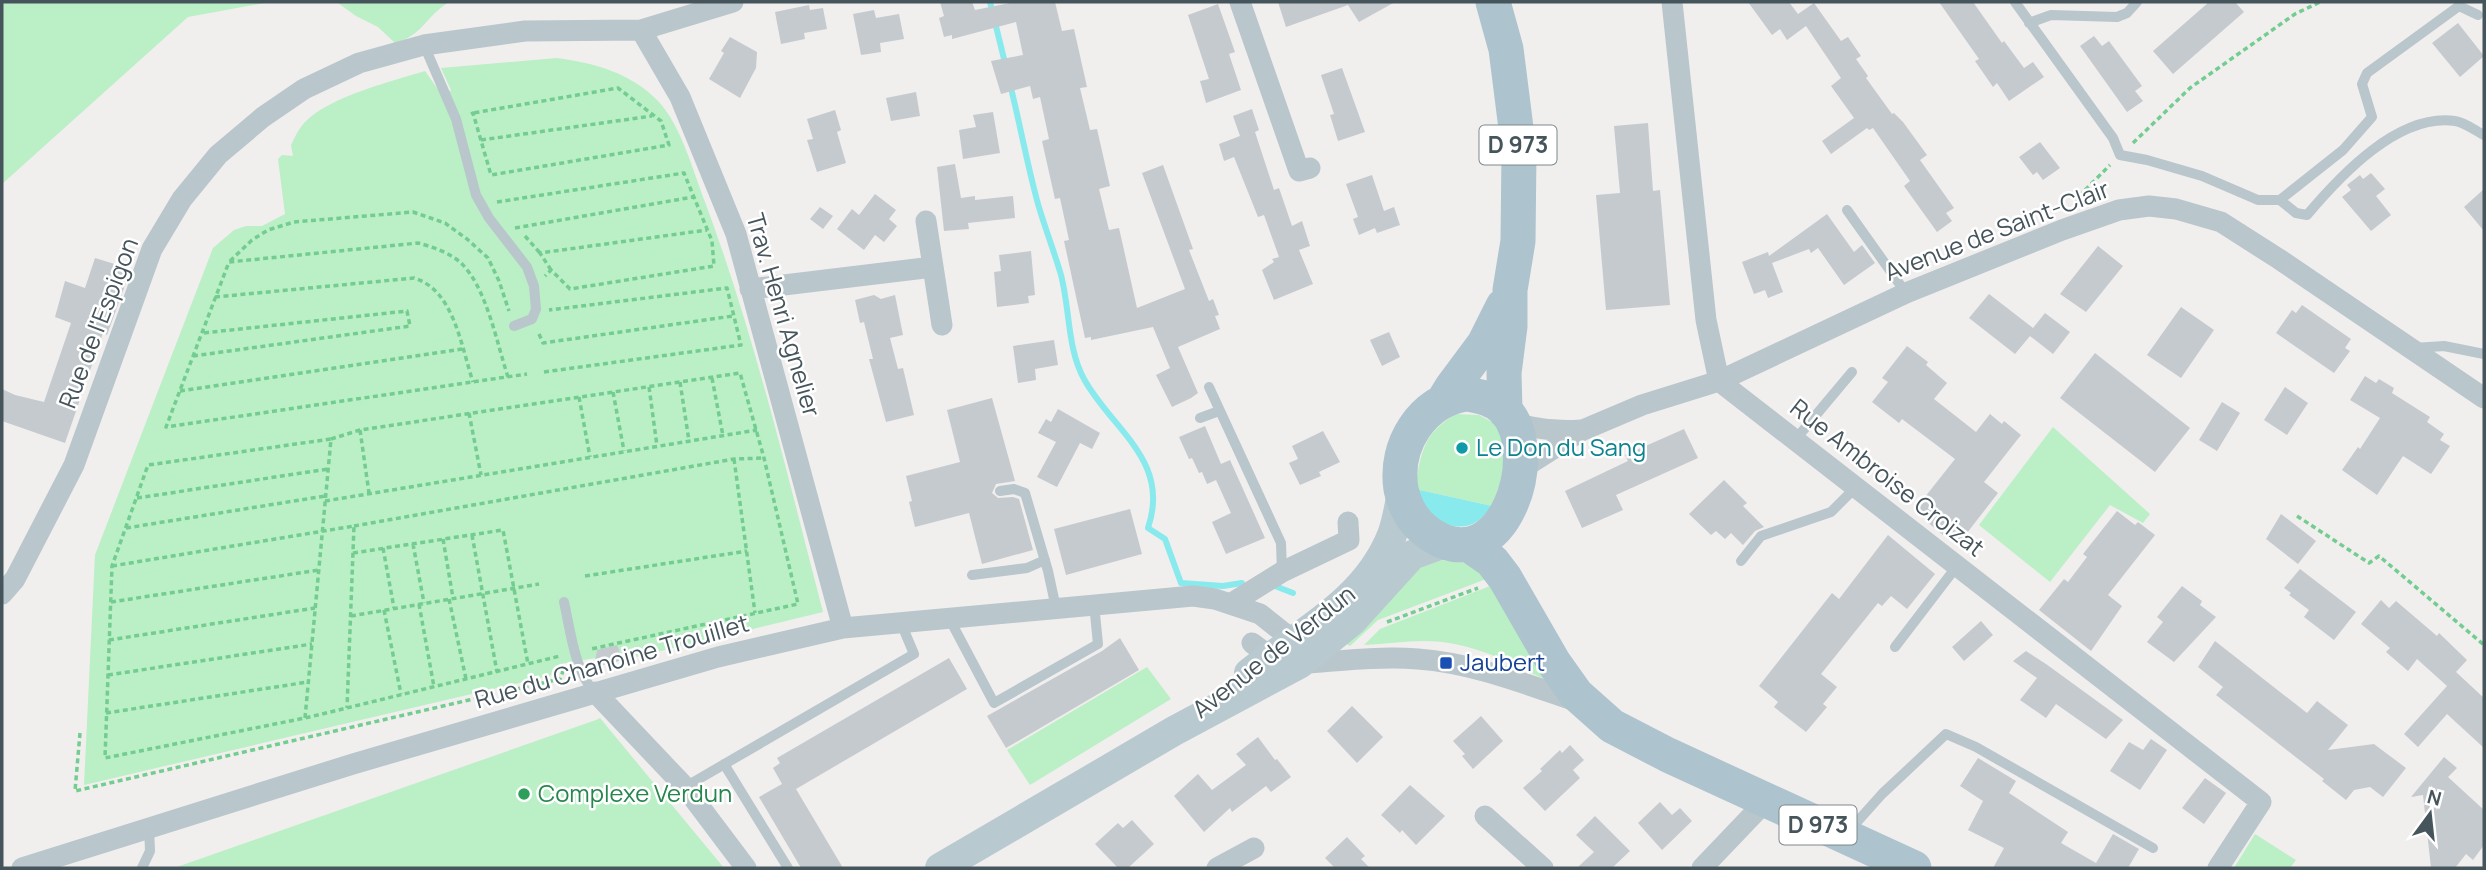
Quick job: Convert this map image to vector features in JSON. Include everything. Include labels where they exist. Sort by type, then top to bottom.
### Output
[{"type":"main road","name":"D 973","points":[[1493,2],[1506,50],[1519,152],[1518,241],[1510,290],[1510,326],[1504,373],[1509,417]]},
{"type":"main road","name":"D 973","points":[[1444,400],[1484,344],[1510,290]]},
{"type":"main road","points":[[1466,394],[1495,402],[1509,417],[1518,441],[1520,470],[1515,494],[1503,520],[1481,541],[1457,544],[1424,531],[1408,512],[1402,493],[1400,466],[1412,430],[1421,416],[1444,400],[1466,394]]},
{"type":"main road","name":"Avenue de Verdun","points":[[950,866],[1174,731],[1345,603],[1384,554],[1393,532],[1402,493]]},
{"type":"main road","name":"D 973","points":[[1503,520],[1512,549],[1580,676],[1617,713],[1724,779]]},
{"type":"main road","name":"D 973","points":[[1457,544],[1492,561],[1505,578],[1554,663],[1586,705],[1612,726],[1668,755],[1914,868]]},
{"type":"main road","name":"Avenue de Verdun","points":[[1174,731],[1274,655],[1335,637],[1377,611],[1381,588],[1412,555],[1457,544]]},
{"type":"street","name":"Rue de l'Espigon","points":[[2,594],[15,579],[74,465],[152,249],[182,199],[218,155],[263,117],[304,89],[359,63],[424,45],[526,31],[641,30],[733,2]]},
{"type":"street","points":[[1240,2],[1299,171],[1310,168]]},
{"type":"street","points":[[1672,2],[1706,320],[1719,380]]},
{"type":"street","name":"Trav. Henri Agnelier","points":[[641,30],[680,97],[736,234],[843,628]]},
{"type":"street","name":"Avenue de Saint-Clair","points":[[1520,470],[1583,429],[1642,405],[1719,380],[1906,293],[2062,230],[2119,211],[2149,206],[2176,209],[2221,222],[2484,398]]},
{"type":"street","points":[[926,221],[942,325]]},
{"type":"street","points":[[750,289],[933,267]]},
{"type":"street","name":"Rue Ambroise Croizat","points":[[1719,380],[2261,802],[2218,868]]},
{"type":"street","name":"Avenue de Saint-Clair","points":[[1509,417],[1530,428],[1561,432],[1583,429]]},
{"type":"street","points":[[1354,528],[1232,603],[1274,655],[1420,659],[1487,672],[1586,705]]},
{"type":"street","name":"Rue du Chanoine Trouillet","points":[[22,868],[595,692],[718,657],[843,628],[1193,596],[1232,603],[1260,614],[1274,655]]},
{"type":"street","points":[[595,692],[685,787],[746,868]]},
{"type":"street","points":[[1702,868],[1766,800]]},
{"type":"street","points":[[1485,816],[1543,868]]},
{"type":"street","points":[[1217,868],[1250,857]]},
{"type":"lane","points":[[2015,2],[2113,138],[2120,155],[2202,176],[2258,200],[2280,200],[2343,149],[2372,117],[2362,84],[2367,73],[2459,6],[2478,15]]},
{"type":"lane","points":[[2029,23],[2051,15],[2117,17],[2127,13],[2137,2]]},
{"type":"lane","points":[[424,45],[456,119],[476,195],[527,267],[534,286],[534,314],[514,326]]},
{"type":"lane","points":[[2280,200],[2296,213],[2307,215],[2332,185],[2369,153],[2400,133],[2425,122],[2457,121],[2484,135]]},
{"type":"lane","points":[[1847,210],[1906,293]]},
{"type":"lane","points":[[2411,349],[2444,346],[2484,354]]},
{"type":"lane","points":[[1795,440],[1852,372]]},
{"type":"lane","points":[[1209,387],[1281,543],[1282,572]]},
{"type":"lane","points":[[1200,418],[1219,411]]},
{"type":"lane","points":[[1741,561],[1761,536],[1832,512],[1856,487]]},
{"type":"lane","points":[[1000,491],[1014,489],[1025,493],[1045,560],[1055,608]]},
{"type":"lane","points":[[972,575],[1027,568],[1045,560]]},
{"type":"lane","points":[[1895,646],[1957,566]]},
{"type":"lane","points":[[564,602],[573,653],[588,685],[595,692]]},
{"type":"lane","points":[[949,618],[995,704],[1098,644],[1094,604]]},
{"type":"lane","points":[[685,787],[914,654],[901,623]]},
{"type":"lane","points":[[1843,836],[1882,794],[1946,734],[1976,747],[2153,848]]},
{"type":"lane","points":[[724,764],[788,868]]},
{"type":"lane","points":[[142,868],[150,851],[149,828]]},
{"type":"path","points":[[2062,230],[2080,195],[2190,89],[2295,14],[2320,2]]},
{"type":"path","points":[[456,119],[473,113],[618,88],[661,121],[669,145],[491,175],[473,113]]},
{"type":"path","points":[[481,140],[654,116]]},
{"type":"path","points":[[481,204],[684,173],[712,242],[713,266],[570,289],[551,270],[518,227]]},
{"type":"path","points":[[499,230],[693,197]]},
{"type":"path","points":[[514,326],[488,258],[445,223],[413,212],[294,222],[268,230],[252,240],[229,262],[166,427],[527,374]]},
{"type":"path","points":[[540,253],[707,230]]},
{"type":"path","points":[[229,262],[418,243],[433,247],[462,264],[477,284],[508,377]]},
{"type":"path","points":[[534,286],[551,270]]},
{"type":"path","points":[[215,297],[414,278],[423,280],[437,290],[447,304],[473,382]]},
{"type":"path","points":[[544,372],[741,345],[727,288],[534,314],[543,343],[733,316]]},
{"type":"path","points":[[193,356],[410,326],[407,311],[202,333]]},
{"type":"path","points":[[180,391],[463,349]]},
{"type":"path","points":[[740,373],[757,430],[798,604],[573,653],[305,718],[104,758],[113,566],[148,465],[331,439],[360,430],[680,382],[740,373]]},
{"type":"path","points":[[712,378],[723,436]]},
{"type":"path","points":[[680,382],[690,441]]},
{"type":"path","points":[[649,387],[657,446]]},
{"type":"path","points":[[613,392],[624,451]]},
{"type":"path","points":[[579,397],[590,457]]},
{"type":"path","points":[[469,413],[481,475]]},
{"type":"path","points":[[360,430],[369,493]]},
{"type":"path","points":[[126,527],[369,493],[757,430]]},
{"type":"path","points":[[305,718],[331,439]]},
{"type":"path","points":[[113,566],[323,532],[734,459],[764,458]]},
{"type":"path","points":[[734,459],[755,613]]},
{"type":"path","points":[[137,498],[328,469]]},
{"type":"path","points":[[2297,516],[2369,563],[2379,555],[2484,645]]},
{"type":"path","points":[[347,708],[354,526]]},
{"type":"path","points":[[353,553],[503,530],[528,664]]},
{"type":"path","points":[[472,535],[497,672]]},
{"type":"path","points":[[443,539],[466,679]]},
{"type":"path","points":[[413,544],[434,687]]},
{"type":"path","points":[[383,548],[394,608]]},
{"type":"path","points":[[585,576],[747,551]]},
{"type":"path","points":[[111,601],[319,570]]},
{"type":"path","points":[[1377,611],[1505,578]]},
{"type":"path","points":[[351,616],[539,584]]},
{"type":"path","points":[[109,640],[315,608]]},
{"type":"path","points":[[384,610],[401,695]]},
{"type":"path","points":[[108,675],[312,644]]},
{"type":"path","points":[[80,733],[75,791],[560,679],[564,668],[577,665],[573,653]]},
{"type":"path","points":[[106,713],[309,682]]},
{"type":"green space","points":[[2,2],[270,2],[188,17],[2,184]]},
{"type":"green space","points":[[290,2],[449,2],[412,36],[395,43],[378,27],[338,3]]},
{"type":"green space","points":[[557,58],[599,66],[636,83],[658,101],[680,135],[723,252],[755,354],[823,612],[598,666],[595,658],[560,664],[557,674],[84,785],[95,555],[213,248],[234,230],[246,226],[262,226],[285,214],[278,159],[282,155],[293,156],[291,145],[301,127],[329,105],[362,91],[425,71],[442,95],[451,90],[441,68]]},
{"type":"green space","points":[[1456,414],[1479,415],[1502,432],[1507,463],[1492,506],[1415,489],[1425,445],[1445,421]]},
{"type":"green space","points":[[2053,427],[2150,514],[2143,523],[2110,505],[2050,582],[1979,525]]},
{"type":"green space","points":[[1441,560],[1472,564],[1489,578],[1378,620],[1350,646],[1346,644],[1412,570]]},
{"type":"green space","points":[[1490,586],[1549,682],[1505,660],[1457,645],[1424,641],[1364,645],[1380,629]]},
{"type":"green space","points":[[1147,667],[1171,699],[1030,785],[1007,750]]},
{"type":"green space","name":"Complexe Verdun","points":[[600,718],[724,868],[174,868],[596,720]]},
{"type":"green space","points":[[2255,834],[2296,860],[2290,868],[2234,868]]},
{"type":"water","points":[[1415,489],[1492,506],[1473,524],[1453,526],[1435,521]]},
{"type":"building","points":[[940,2],[972,2],[975,10],[1015,2],[1055,2],[1062,31],[1074,29],[1087,87],[1080,88],[1090,130],[1097,129],[1110,186],[1099,189],[1109,230],[1119,228],[1137,308],[1185,289],[1142,173],[1163,165],[1193,249],[1189,250],[1209,301],[1213,299],[1219,315],[1215,316],[1220,329],[1178,347],[1198,393],[1191,398],[1172,407],[1156,375],[1170,368],[1153,327],[1091,340],[1091,337],[1085,338],[1064,241],[1069,240],[1060,198],[1055,199],[1042,141],[1049,139],[1040,97],[1033,99],[1030,86],[1001,94],[991,61],[1023,55],[1016,22],[952,39],[952,35],[944,37],[939,18],[944,16]]},
{"type":"building","points":[[1278,2],[1395,2],[1359,22],[1348,5],[1286,27]]},
{"type":"building","points":[[1748,2],[1789,2],[1798,14],[1814,3],[1841,41],[1848,37],[1861,56],[1856,59],[1868,76],[1866,78],[1927,155],[1920,160],[1954,208],[1946,213],[1952,221],[1937,232],[1904,186],[1910,181],[1873,128],[1867,128],[1831,154],[1822,141],[1854,118],[1831,86],[1841,78],[1806,26],[1787,40],[1780,29],[1772,35]]},
{"type":"building","points":[[1939,2],[1973,2],[2002,43],[2004,41],[2024,68],[2033,62],[2044,77],[2009,101],[1997,83],[1993,87],[1975,61],[1979,59]]},
{"type":"building","points":[[2209,2],[2235,2],[2244,12],[2173,74],[2153,51]]},
{"type":"building","points":[[1218,4],[1235,52],[1229,54],[1241,90],[1206,103],[1200,81],[1209,79],[1188,15]]},
{"type":"building","points":[[809,5],[810,10],[823,8],[827,29],[804,33],[805,39],[781,44],[775,12]]},
{"type":"building","points":[[874,10],[876,18],[899,14],[904,39],[880,43],[881,52],[861,55],[853,14]]},
{"type":"building","points":[[2458,23],[2484,56],[2460,77],[2432,43]]},
{"type":"building","points":[[2094,36],[2102,46],[2109,41],[2142,86],[2135,91],[2143,101],[2127,112],[2080,46]]},
{"type":"building","points":[[730,37],[757,52],[756,68],[740,98],[709,79]]},
{"type":"building","points":[[1342,68],[1365,132],[1338,141],[1330,115],[1334,114],[1321,75]]},
{"type":"building","points":[[916,92],[920,116],[891,121],[886,98]]},
{"type":"building","points":[[1252,109],[1259,130],[1255,132],[1274,190],[1279,188],[1292,226],[1302,221],[1310,246],[1299,250],[1313,284],[1274,300],[1262,270],[1274,262],[1272,259],[1279,257],[1264,215],[1258,217],[1234,157],[1224,161],[1219,144],[1240,136],[1233,116]]},
{"type":"building","points":[[835,110],[841,130],[837,132],[846,163],[817,172],[807,140],[813,139],[807,119]]},
{"type":"building","points":[[993,112],[1000,153],[963,159],[959,130],[976,127],[973,115]]},
{"type":"building","points":[[1648,123],[1653,191],[1660,190],[1670,305],[1606,310],[1596,195],[1620,193],[1614,126]]},
{"type":"building","points":[[2040,142],[2060,168],[2043,180],[2037,172],[2033,175],[2019,157]]},
{"type":"building","points":[[955,164],[961,198],[975,196],[975,200],[1013,196],[1015,218],[968,223],[969,229],[944,231],[937,167]]},
{"type":"building","points":[[2371,173],[2385,189],[2376,196],[2391,215],[2371,231],[2342,197],[2351,190],[2347,185],[2360,175],[2363,179]]},
{"type":"building","points":[[1372,175],[1384,211],[1394,207],[1400,225],[1377,233],[1375,228],[1359,235],[1353,219],[1358,217],[1346,184]]},
{"type":"building","points":[[2484,189],[2484,231],[2464,207]]},
{"type":"building","points":[[875,194],[896,210],[889,219],[897,226],[884,242],[875,235],[864,250],[837,229],[852,209],[859,215]]},
{"type":"building","points":[[820,207],[833,216],[823,229],[810,219]]},
{"type":"building","points":[[1827,214],[1854,252],[1862,245],[1875,263],[1844,285],[1818,248],[1811,253],[1809,249],[1772,263],[1783,292],[1768,298],[1765,290],[1754,294],[1742,262],[1768,252],[1769,256]]},
{"type":"building","points":[[2098,246],[2123,266],[2086,312],[2060,294]]},
{"type":"building","points":[[1031,251],[1035,295],[1028,296],[1029,303],[997,307],[994,272],[1001,271],[999,255]]},
{"type":"building","points":[[95,258],[131,269],[107,335],[103,333],[65,443],[2,421],[2,389],[44,402],[71,323],[55,317],[65,281],[85,288]]},
{"type":"building","points":[[1989,294],[2033,328],[2045,313],[2070,332],[2053,354],[2030,336],[2015,354],[1969,318]]},
{"type":"building","points":[[874,295],[881,299],[895,295],[903,335],[890,338],[898,369],[903,368],[914,415],[886,422],[869,359],[873,359],[864,322],[860,323],[855,300]]},
{"type":"building","points":[[2302,305],[2351,339],[2345,348],[2350,351],[2334,373],[2276,333],[2292,310],[2296,313]]},
{"type":"building","points":[[2181,307],[2214,330],[2181,378],[2147,355]]},
{"type":"building","points":[[1389,332],[1400,357],[1382,366],[1370,340]]},
{"type":"building","points":[[1054,340],[1058,365],[1035,369],[1036,380],[1018,383],[1013,346]]},
{"type":"building","points":[[1907,346],[1928,362],[1926,365],[1947,383],[1934,399],[1976,432],[1990,414],[2021,435],[1984,482],[1998,493],[1960,542],[1946,531],[1943,535],[1926,521],[1929,517],[1917,507],[1955,459],[1902,419],[1899,423],[1872,402],[1888,382],[1882,378]]},
{"type":"building","points":[[2095,353],[2190,428],[2155,472],[2060,398]]},
{"type":"building","points":[[2365,376],[2376,383],[2379,379],[2394,388],[2392,393],[2430,417],[2427,422],[2444,434],[2440,440],[2450,446],[2431,474],[2403,456],[2377,495],[2342,470],[2358,447],[2360,449],[2380,418],[2350,400]]},
{"type":"building","points":[[2285,387],[2308,403],[2287,435],[2264,420]]},
{"type":"building","points":[[992,398],[1015,481],[996,484],[992,493],[998,498],[1019,499],[1033,550],[982,564],[969,513],[915,527],[906,476],[960,462],[947,410]]},
{"type":"building","points":[[2222,402],[2240,413],[2217,451],[2199,440]]},
{"type":"building","points":[[1058,409],[1100,433],[1092,449],[1080,443],[1057,487],[1037,477],[1056,442],[1038,433],[1046,419],[1051,422]]},
{"type":"building","points":[[1205,426],[1221,464],[1230,460],[1265,538],[1226,554],[1212,522],[1231,513],[1216,480],[1207,484],[1192,458],[1189,459],[1179,437]]},
{"type":"building","points":[[1684,429],[1698,458],[1616,495],[1623,510],[1582,528],[1565,491],[1628,461],[1625,455]]},
{"type":"building","points":[[1323,431],[1340,462],[1319,472],[1321,476],[1300,485],[1289,463],[1298,459],[1292,446]]},
{"type":"building","points":[[1724,480],[1747,503],[1743,506],[1764,527],[1755,531],[1743,545],[1731,533],[1725,539],[1716,531],[1711,535],[1689,514]]},
{"type":"building","points":[[1130,509],[1142,554],[1066,575],[1054,529]]},
{"type":"building","points":[[2117,511],[2135,525],[2138,522],[2155,535],[2108,595],[2122,606],[2091,651],[2039,610],[2064,579],[2068,582],[2087,557],[2083,554]]},
{"type":"building","points":[[2281,514],[2316,541],[2298,564],[2266,539]]},
{"type":"building","points":[[1888,535],[1935,574],[1907,609],[1891,596],[1882,606],[1878,603],[1821,674],[1837,687],[1823,704],[1827,707],[1806,732],[1774,707],[1778,702],[1759,686],[1832,593],[1839,599]]},
{"type":"building","points":[[2300,569],[2356,612],[2334,640],[2304,617],[2309,610],[2284,588]]},
{"type":"building","points":[[2182,586],[2202,601],[2200,605],[2216,617],[2174,662],[2147,642],[2163,622],[2157,617]]},
{"type":"building","points":[[2381,600],[2389,608],[2396,601],[2437,636],[2439,633],[2467,660],[2456,672],[2484,698],[2484,748],[2447,714],[2418,747],[2404,734],[2447,686],[2417,659],[2408,671],[2386,652],[2390,648],[2361,624]]},
{"type":"building","points":[[1981,621],[1993,635],[1964,661],[1952,647]]},
{"type":"building","points":[[1120,638],[1139,670],[1006,748],[987,716],[1102,651]]},
{"type":"building","points":[[2215,641],[2307,713],[2317,701],[2348,725],[2328,750],[2374,744],[2406,768],[2383,797],[2370,787],[2354,790],[2346,800],[2322,781],[2324,779],[2216,695],[2223,687],[2198,667]]},
{"type":"building","points":[[617,645],[623,660],[594,667],[597,650]]},
{"type":"building","points":[[2026,651],[2123,720],[2106,739],[2056,704],[2046,718],[2020,700],[2037,678],[2013,661]]},
{"type":"building","points":[[949,658],[967,689],[796,789],[843,868],[801,868],[759,797],[782,784],[773,768],[780,763],[777,758]]},
{"type":"building","points":[[1352,706],[1383,737],[1357,763],[1327,731]]},
{"type":"building","points":[[1481,716],[1503,741],[1473,769],[1462,756],[1465,754],[1453,741]]},
{"type":"building","points":[[1258,737],[1291,777],[1271,792],[1266,786],[1232,812],[1230,808],[1204,832],[1174,796],[1198,774],[1212,790],[1246,765],[1236,754]]},
{"type":"building","points":[[2151,739],[2167,750],[2140,790],[2110,771],[2129,742],[2143,750]]},
{"type":"building","points":[[1570,745],[1584,760],[1573,770],[1580,778],[1545,811],[1523,788],[1560,750],[1562,753]]},
{"type":"building","points":[[2444,757],[2457,768],[2448,777],[2484,810],[2484,845],[2473,860],[2466,854],[2455,868],[2431,868],[2423,795],[2411,797]]},
{"type":"building","points":[[1978,758],[2016,781],[2009,793],[2068,832],[2061,843],[2096,863],[2113,834],[2139,849],[2128,868],[1993,868],[2004,848],[1968,830],[1983,801],[1960,786]]},
{"type":"building","points":[[2205,778],[2226,793],[2204,824],[2182,808]]},
{"type":"building","points":[[1410,785],[1445,816],[1416,845],[1402,830],[1400,833],[1381,815]]},
{"type":"building","points":[[1660,802],[1672,815],[1680,808],[1692,821],[1662,850],[1638,823]]},
{"type":"building","points":[[1595,816],[1630,851],[1612,868],[1577,868],[1594,852],[1576,835]]},
{"type":"building","points":[[1132,820],[1154,844],[1128,868],[1118,868],[1095,844],[1118,823],[1123,828]]},
{"type":"building","points":[[1347,837],[1365,856],[1361,859],[1370,868],[1335,868],[1325,858]]},
{"type":"waterway","points":[[990,2],[1006,67]]},
{"type":"waterway","points":[[1010,84],[1038,204],[1061,275],[1078,367],[1096,397],[1145,464],[1152,483],[1153,504],[1148,528],[1165,539],[1181,583],[1223,586],[1242,583]]},
{"type":"waterway","points":[[1275,586],[1293,593]]},
{"type":"place","name":"Le Don du Sang","points":[[1462,448]]},
{"type":"place","name":"Jaubert","points":[[1446,663]]},
{"type":"place","name":"Complexe Verdun","points":[[524,794]]}]
